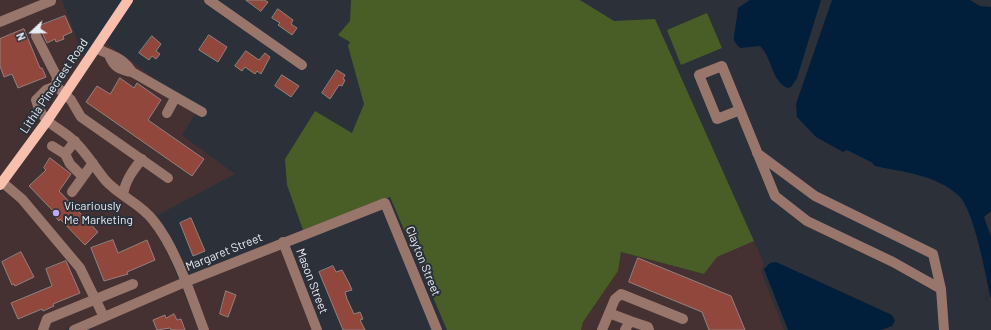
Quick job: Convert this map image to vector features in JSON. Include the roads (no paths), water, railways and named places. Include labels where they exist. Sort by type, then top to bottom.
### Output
[{"type":"main road","name":"Lithia Pinecrest Road","points":[[1,184],[47,121],[128,0]]},
{"type":"street","points":[[209,0],[302,65]]},
{"type":"street","points":[[0,22],[51,1]]},
{"type":"street","points":[[36,36],[57,77],[56,86]]},
{"type":"street","points":[[96,48],[118,57],[127,64],[132,72],[175,98],[202,112]]},
{"type":"street","points":[[740,110],[717,119],[699,75],[722,66],[740,110],[757,153],[775,196],[807,221],[893,262],[940,289]]},
{"type":"street","points":[[56,86],[71,100],[81,117],[168,178]]},
{"type":"street","points":[[56,86],[46,90],[36,100],[39,108],[47,121],[75,141],[111,185],[148,214],[159,228],[185,282],[204,330]]},
{"type":"street","points":[[167,113],[175,98]]},
{"type":"street","points":[[65,154],[75,141]]},
{"type":"street","points":[[52,146],[65,154],[70,164],[83,177]]},
{"type":"street","points":[[757,153],[815,196],[933,254],[940,289],[944,330]]},
{"type":"street","points":[[123,195],[130,175],[142,159]]},
{"type":"street","points":[[72,192],[92,163]]},
{"type":"street","points":[[111,185],[120,182],[130,175]]},
{"type":"street","points":[[1,184],[22,199],[80,268],[104,317]]},
{"type":"street","name":"Margaret Street","points":[[74,330],[86,328],[104,317],[185,282],[385,203]]},
{"type":"street","name":"Clayton Street","points":[[385,203],[437,330]]},
{"type":"street","name":"Mason Street","points":[[283,242],[317,330]]},
{"type":"street","points":[[43,330],[47,319],[132,284]]},
{"type":"street","points":[[602,330],[615,299],[622,294],[683,319]]},
{"type":"street","points":[[609,313],[628,325],[648,327],[649,330]]},
{"type":"water","points":[[750,0],[821,0],[797,78],[791,87],[787,88],[778,80],[767,56],[760,46],[740,48],[734,41],[738,8]]},
{"type":"water","points":[[832,0],[970,0],[980,6],[991,7],[991,211],[984,217],[991,237],[991,299],[983,260],[974,228],[964,202],[958,195],[940,183],[919,175],[875,166],[871,162],[847,150],[843,152],[816,137],[797,117],[796,104]]},
{"type":"water","points":[[776,262],[892,315],[895,321],[892,326],[881,330],[788,330],[764,269],[770,263]]},
{"type":"place","name":"Vicariously Me Marketing","points":[[56,213]]}]
